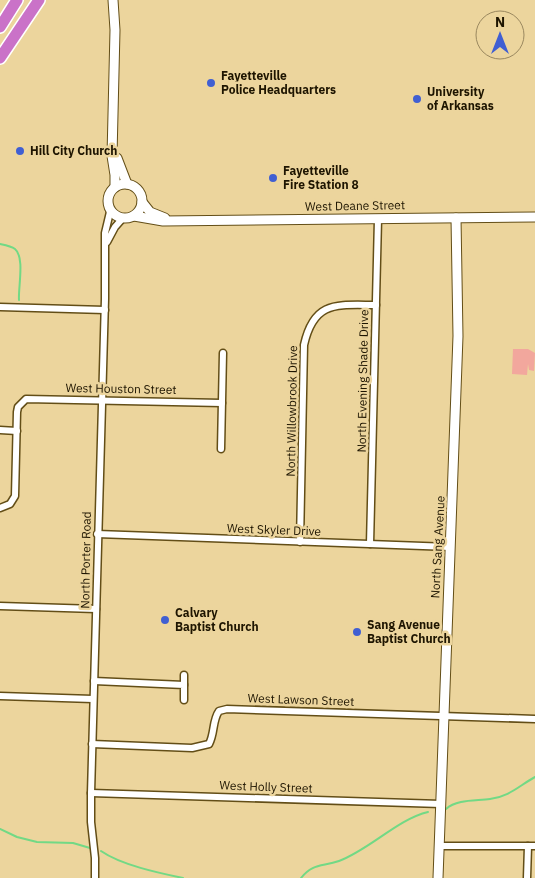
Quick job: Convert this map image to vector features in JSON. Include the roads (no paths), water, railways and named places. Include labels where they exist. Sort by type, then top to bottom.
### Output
[{"type":"highway","points":[[0,27],[18,0]]},
{"type":"highway","points":[[0,58],[39,0]]},
{"type":"street","points":[[113,0],[115,30],[113,149],[115,187],[109,196],[110,212],[115,216],[123,218],[134,216],[141,207],[142,202],[139,191],[136,187],[127,184],[115,187]]},
{"type":"street","points":[[113,149],[127,184]]},
{"type":"street","name":"West Deane Street","points":[[142,202],[150,212],[175,221]]},
{"type":"street","name":"North Porter Road","points":[[95,878],[91,822],[92,744],[105,310],[105,233],[110,212]]},
{"type":"street","name":"West Deane Street","points":[[134,216],[163,221],[535,217]]},
{"type":"street","points":[[106,243],[115,227],[123,218]]},
{"type":"street","name":"North Sang Avenue","points":[[438,878],[459,328],[456,218]]},
{"type":"street","name":"North Evening Shade Drive","points":[[370,544],[378,219]]},
{"type":"street","name":"North Willowbrook Drive","points":[[300,542],[304,345],[308,327],[320,313],[338,305],[376,305]]},
{"type":"street","points":[[0,307],[105,310]]},
{"type":"street","points":[[220,449],[223,353]]},
{"type":"street","name":"West Houston Street","points":[[16,431],[17,412],[21,403],[26,399],[222,403]]},
{"type":"street","points":[[0,430],[16,431],[15,496],[10,504],[0,508]]},
{"type":"street","name":"West Skyler Drive","points":[[97,534],[450,547]]},
{"type":"street","points":[[0,606],[96,609]]},
{"type":"street","points":[[184,675],[184,700]]},
{"type":"street","points":[[94,681],[184,685]]},
{"type":"street","points":[[0,696],[94,699]]},
{"type":"street","name":"West Lawson Street","points":[[92,744],[200,747],[208,744],[212,737],[214,718],[218,711],[227,709],[535,719]]},
{"type":"street","name":"West Holly Street","points":[[91,793],[441,804]]},
{"type":"street","points":[[440,846],[531,846],[527,878]]},
{"type":"waterway","points":[[0,244],[12,247],[18,253],[20,259],[19,300]]},
{"type":"waterway","points":[[446,809],[461,802],[503,796],[535,777]]},
{"type":"waterway","points":[[301,878],[305,873],[314,868],[350,856],[406,821],[428,812]]},
{"type":"waterway","points":[[0,829],[17,837],[37,842],[73,843],[90,848]]},
{"type":"waterway","points":[[101,851],[129,864],[183,878]]},
{"type":"place","name":"Fayetteville Police Headquarters","points":[[211,83]]},
{"type":"place","name":"University of Arkansas","points":[[417,99]]},
{"type":"place","name":"Hill City Church","points":[[20,151]]},
{"type":"place","name":"Fayetteville Fire Station 8","points":[[273,178]]},
{"type":"place","name":"Calvary Baptist Church","points":[[165,620]]},
{"type":"place","name":"Sang Avenue Baptist Church","points":[[357,632]]}]
